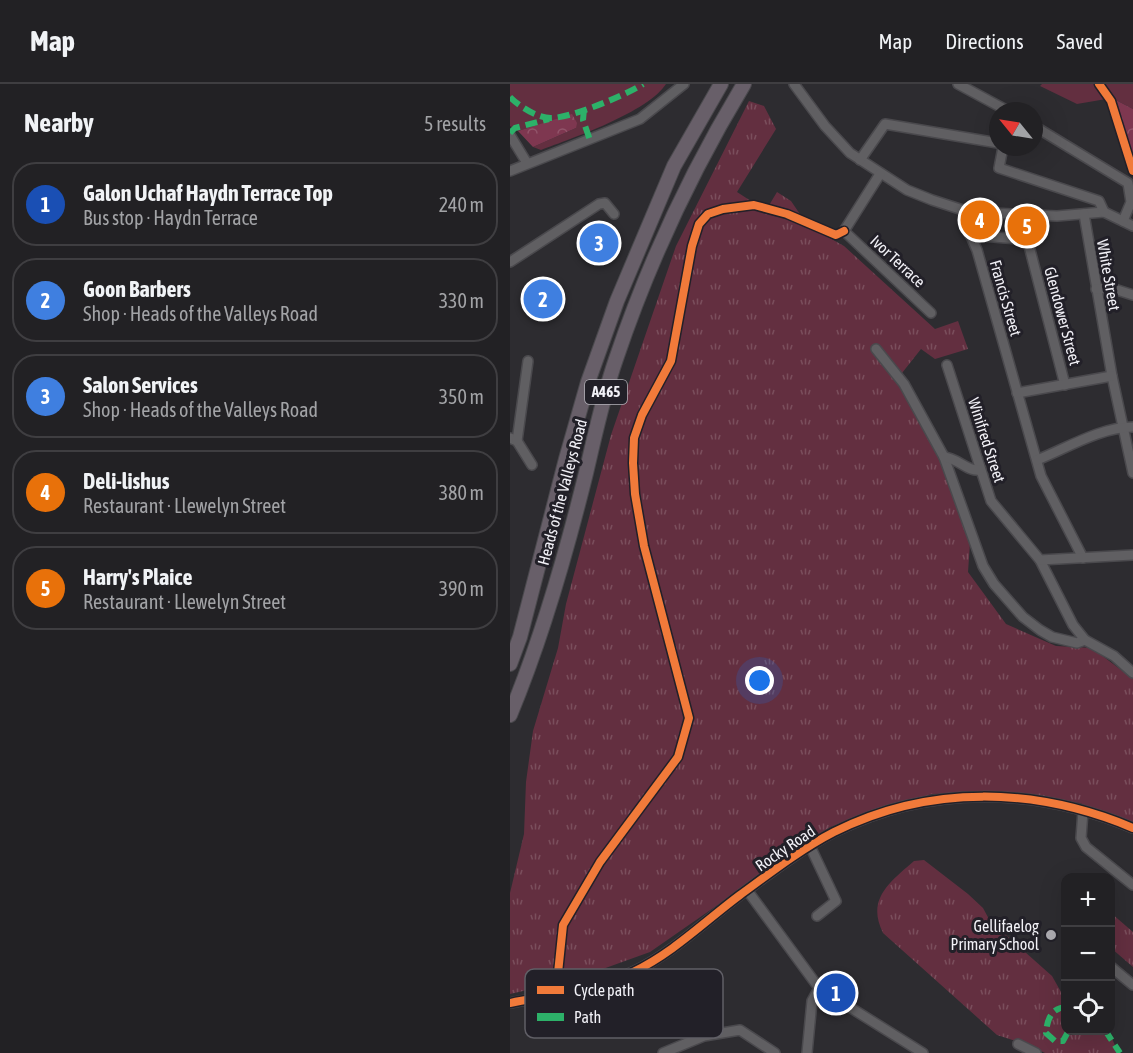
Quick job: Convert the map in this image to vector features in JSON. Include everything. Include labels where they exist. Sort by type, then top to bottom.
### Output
[{"type":"highway","name":"Heads of the Valleys Road","points":[[510,664],[520,637],[588,382],[609,323],[675,166],[721,84]]},
{"type":"highway","name":"Heads of the Valleys Road","points":[[510,715],[527,674],[548,609],[616,359],[637,303],[708,144],[744,84]]},
{"type":"street","points":[[510,171],[640,119],[684,84]]},
{"type":"street","points":[[794,84],[836,140],[880,174],[923,197],[969,212],[1057,216],[1104,212],[1133,226]]},
{"type":"street","points":[[958,84],[991,102]]},
{"type":"street","points":[[860,160],[885,124],[989,141]]},
{"type":"street","points":[[1043,131],[1128,183],[1131,202],[1124,221]]},
{"type":"street","points":[[510,135],[527,164]]},
{"type":"street","points":[[1001,156],[999,168],[1099,201],[1104,212]]},
{"type":"street","name":"Ivor Terrace","points":[[880,174],[844,231],[931,313]]},
{"type":"street","points":[[510,262],[599,204],[605,203],[614,213]]},
{"type":"street","name":"Francis Street","points":[[969,212],[967,224],[977,250],[1041,476],[1083,558]]},
{"type":"street","name":"White Street","points":[[1084,214],[1112,376],[1128,427],[1133,473]]},
{"type":"street","name":"Glendower Street","points":[[970,235],[1018,239],[1028,243],[1065,385]]},
{"type":"street","points":[[1096,289],[1111,288],[1133,295]]},
{"type":"street","points":[[876,349],[904,384],[944,457],[983,566],[994,584],[1023,617],[1040,630],[1052,637],[1077,643],[1085,640],[1114,656],[1133,673]]},
{"type":"street","points":[[528,361],[514,440],[532,465]]},
{"type":"street","name":"Winifred Street","points":[[947,365],[991,501],[1040,560],[1073,626],[1085,640]]},
{"type":"street","points":[[1017,393],[1112,376]]},
{"type":"street","points":[[1037,460],[1128,427]]},
{"type":"street","points":[[944,457],[950,457],[974,471],[980,470]]},
{"type":"street","points":[[1040,560],[1133,555]]},
{"type":"street","name":"Rocky Road","points":[[638,969],[675,946],[747,890],[810,846],[854,822],[919,801],[941,797],[1004,798],[1083,811],[1133,828]]},
{"type":"street","points":[[1083,811],[1081,838],[1086,847],[1133,885]]},
{"type":"street","points":[[810,846],[836,902],[817,916]]},
{"type":"street","points":[[747,890],[819,988],[923,1053]]},
{"type":"street","points":[[1115,970],[1133,985]]},
{"type":"street","points":[[807,1053],[812,1001],[819,988]]},
{"type":"street","name":"Rocky Road","points":[[510,1003],[525,1000]]},
{"type":"street","points":[[723,1033],[740,1030],[775,1053]]},
{"type":"street","points":[[663,1053],[699,1038]]},
{"type":"street","points":[[1018,1044],[1036,1053]]},
{"type":"green space","points":[[510,84],[666,84],[657,94],[627,114],[541,150],[533,147],[576,128],[572,115],[518,131],[510,126]]},
{"type":"green space","points":[[1042,84],[1133,84],[1133,109],[1112,98],[1077,104],[1040,86]]},
{"type":"green space","points":[[1112,98],[1133,109],[1133,164]]},
{"type":"green space","points":[[749,101],[764,106],[776,129],[737,192],[754,203],[768,207],[777,192],[791,201],[808,226],[844,246],[935,329],[958,321],[968,349],[935,359],[921,349],[902,373],[951,472],[970,543],[968,572],[1006,624],[1056,646],[1092,648],[1133,679],[1133,826],[1080,803],[987,792],[932,794],[830,827],[650,952],[603,969],[525,969],[525,991],[510,994],[510,893],[524,834],[526,782],[533,731],[558,648],[566,604],[611,435],[676,246]]},
{"type":"green space","points":[[572,114],[577,123],[576,128],[533,147],[518,131]]},
{"type":"green space","points":[[924,860],[968,894],[983,908],[990,921],[1052,976],[1061,992],[1061,1035],[1111,1035],[1118,1053],[1045,1053],[997,1035],[883,933],[878,921],[879,901],[889,884],[914,861]]},
{"type":"green space","points":[[1115,916],[1133,932],[1133,967],[1115,951]]},
{"type":"marked path","points":[[510,97],[529,111],[551,118],[598,105],[643,84]]},
{"type":"marked path","points":[[584,109],[583,120],[590,140]]},
{"type":"marked path","points":[[510,133],[515,128],[549,119]]},
{"type":"marked path","points":[[1061,1008],[1053,1012],[1047,1024],[1046,1033],[1055,1041],[1063,1041],[1066,1035]]},
{"type":"marked path","points":[[1108,1035],[1120,1053]]},
{"type":"cycle path","points":[[1099,84],[1111,101],[1133,171]]},
{"type":"cycle path","points":[[558,969],[563,925],[600,862],[678,757],[689,718],[644,546],[635,494],[633,463],[634,438],[642,415],[671,361],[692,246],[699,224],[708,214],[723,209],[754,205],[787,214],[836,235],[844,231]]},
{"type":"cycle path","points":[[639,969],[662,956],[740,895],[810,846],[870,816],[907,805],[945,799],[983,797],[1021,799],[1096,814],[1133,828]]},
{"type":"cycle path","points":[[510,1003],[525,1000]]},
{"type":"place","name":"Deli-lishus","points":[[980,220]]},
{"type":"place","name":"Harry's Plaice","points":[[1027,226]]},
{"type":"place","name":"Salon Services","points":[[599,243]]},
{"type":"place","name":"Goon Barbers","points":[[543,299]]},
{"type":"place","name":"Gellifaelog Primary School","points":[[1051,935]]},
{"type":"place","name":"Galon Uchaf Haydn Terrace Top","points":[[836,993]]}]
